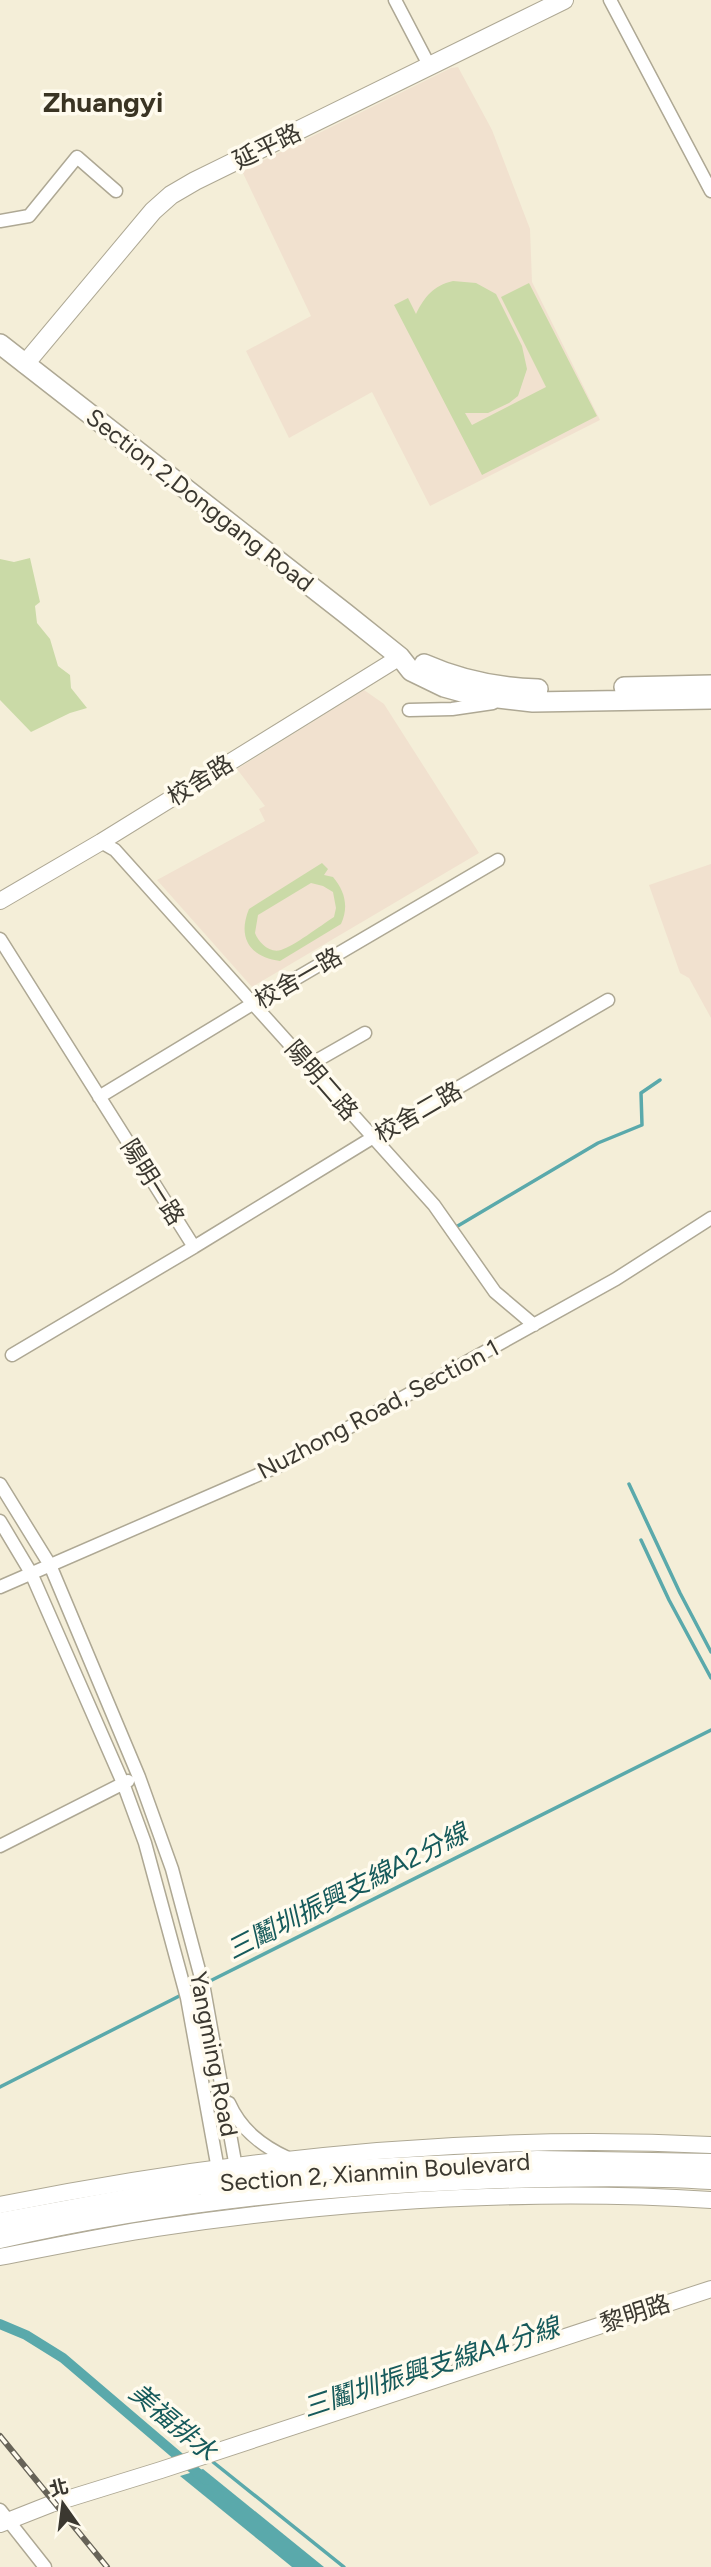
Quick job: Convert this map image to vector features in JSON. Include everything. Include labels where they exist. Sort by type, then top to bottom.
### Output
[{"type":"main road","name":"延平路","points":[[25,364],[153,211],[171,195],[564,0]]},
{"type":"main road","name":"Section 2,Donggang Road","points":[[0,344],[175,478],[400,657],[411,671],[444,687],[508,701],[711,699]]},
{"type":"main road","name":"Section 2,Donggang Road","points":[[400,657],[461,678],[516,688],[562,690],[711,685]]},
{"type":"main road","name":"Section 2, Xianmin Boulevard","points":[[0,2222],[130,2196],[229,2182],[534,2152],[711,2163]]},
{"type":"main road","name":"Section 2, Xianmin Boulevard","points":[[0,2239],[147,2210],[229,2182],[322,2189],[543,2178],[711,2180]]},
{"type":"street","points":[[395,0],[430,67]]},
{"type":"street","points":[[610,0],[711,191]]},
{"type":"street","points":[[0,221],[29,216],[77,157],[116,191]]},
{"type":"street","name":"校舍路","points":[[0,901],[101,842],[400,657]]},
{"type":"street","points":[[410,710],[452,709],[508,701]]},
{"type":"street","name":"陽明二路","points":[[101,842],[115,850],[434,1205],[495,1292],[534,1325]]},
{"type":"street","name":"校舍一路","points":[[99,1097],[498,860]]},
{"type":"street","name":"陽明一路","points":[[0,939],[194,1247],[12,1355]]},
{"type":"street","name":"校舍二路","points":[[194,1247],[372,1138],[608,1000]]},
{"type":"street","points":[[309,1065],[365,1033]]},
{"type":"street","name":"Nuzhong Road, Section 1","points":[[0,1587],[283,1464],[616,1279],[711,1218]]},
{"type":"street","name":"Yangming Road","points":[[0,1484],[50,1565],[139,1777],[172,1869],[204,1989],[221,2076],[234,2217]]},
{"type":"street","name":"Yangming Road","points":[[0,1521],[31,1573],[127,1781],[168,1921],[229,2182]]},
{"type":"street","points":[[0,1846],[127,1781]]},
{"type":"street","points":[[221,2076],[225,2094],[243,2127],[264,2146],[288,2158]]},
{"type":"street","name":"Section 2, Xianmin Boulevard","points":[[0,2205],[137,2179],[229,2182],[288,2158],[355,2151],[534,2152],[711,2145]]},
{"type":"street","name":"Section 2, Xianmin Boulevard","points":[[0,2257],[153,2228],[344,2205],[437,2199],[620,2196],[711,2200]]},
{"type":"street","name":"黎明路","points":[[3,2518],[161,2470],[711,2289]]},
{"type":"street","points":[[3,2518],[45,2567]]},
{"type":"shaded area","points":[[458,67],[492,130],[530,229],[532,282],[600,420],[430,506],[372,392],[289,438],[246,351],[311,316],[242,171],[451,68]]},
{"type":"shaded area","points":[[364,690],[384,704],[479,853],[252,987],[157,880],[265,821],[259,809],[265,806],[237,769]]},
{"type":"shaded area","points":[[711,864],[711,1018],[689,978],[680,973],[649,885]]},
{"type":"green space","points":[[453,281],[476,283],[496,294],[522,346],[527,369],[518,396],[509,403],[488,413],[465,413],[472,425],[546,387],[501,297],[529,283],[597,416],[482,475],[394,305],[408,298],[416,314],[430,293]]},
{"type":"green space","points":[[30,558],[40,602],[35,606],[37,623],[50,639],[58,666],[70,675],[71,688],[87,708],[70,713],[31,732],[0,700],[0,559],[14,562]]},
{"type":"green space","points":[[322,863],[328,869],[324,875],[333,877],[340,888],[345,905],[341,924],[280,961],[261,955],[249,944],[245,929],[249,909]],"holes":[[[311,883],[333,892],[336,908],[334,917],[281,950],[269,949],[259,940],[255,933],[258,915]]]},
{"type":"water","points":[[203,2469],[324,2567],[292,2567],[180,2476]]},
{"type":"waterway","points":[[456,1227],[598,1143],[642,1125],[641,1093],[660,1080]]},
{"type":"waterway","points":[[629,1484],[711,1652]]},
{"type":"waterway","points":[[641,1540],[669,1600],[711,1678]]},
{"type":"waterway","name":"三鬮圳振興支線A2分線","points":[[206,1983],[711,1730]]},
{"type":"waterway","name":"三鬮圳振興支線A2分線","points":[[0,2087],[199,1986]]},
{"type":"waterway","name":"美福排水","points":[[0,2324],[26,2335],[63,2358],[206,2480]]},
{"type":"waterway","points":[[213,2462],[344,2567]]},
{"type":"railway","points":[[0,2436],[107,2567]]},
{"type":"district","name":"Zhuangyi","points":[[103,102]]},
{"type":"water label","name":"三鬮圳振興支線A4分線","points":[[431,2367]]}]
